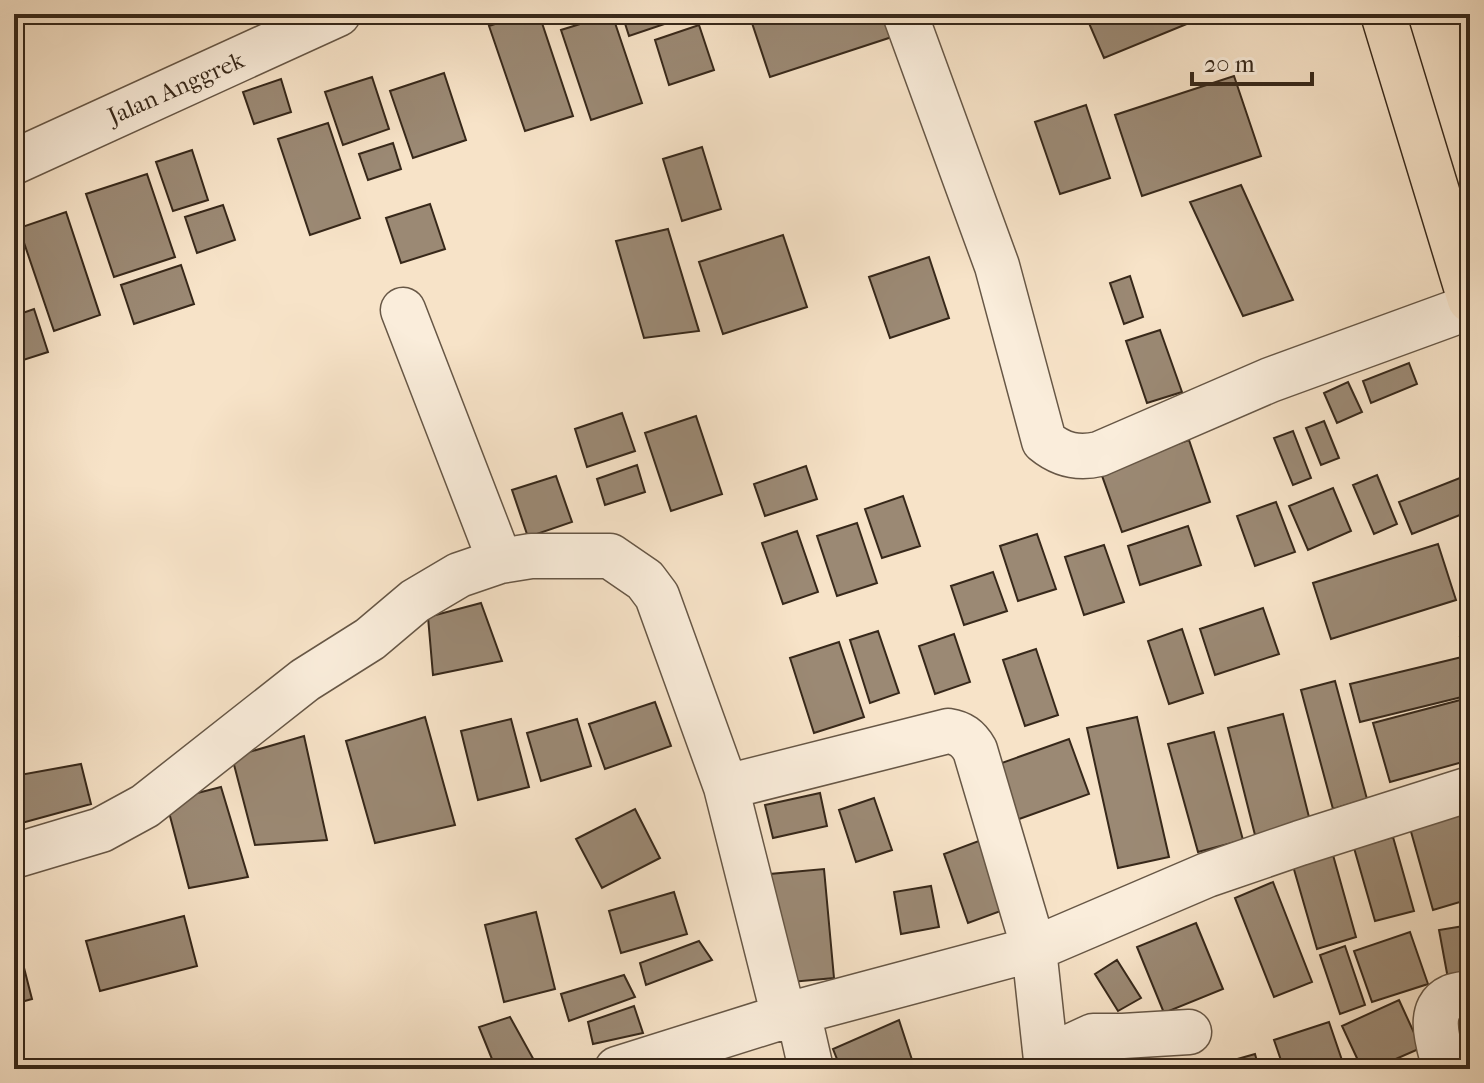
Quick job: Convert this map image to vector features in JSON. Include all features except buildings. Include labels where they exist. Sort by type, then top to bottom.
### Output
[{"type":"highway","points":[[1383,14],[1470,300]]},
{"type":"street","name":"Jalan Anggrek","points":[[14,162],[338,14]]},
{"type":"street","points":[[905,14],[997,266],[1044,441],[1054,449],[1075,457],[1099,454],[1270,380],[1470,307]]},
{"type":"street","points":[[403,310],[500,561]]},
{"type":"street","points":[[14,856],[101,830],[145,806],[293,688],[370,639],[415,601],[459,575],[500,561],[531,556],[610,556],[645,580],[657,596],[726,787],[791,1014],[811,1069]]},
{"type":"street","points":[[726,787],[948,731],[970,740],[1034,949],[1047,1067]]},
{"type":"street","points":[[617,1069],[791,1014],[1034,949],[1207,875],[1470,789]]},
{"type":"street","points":[[1445,1069],[1435,1023],[1437,1013],[1449,998],[1470,993]]},
{"type":"street","points":[[1047,1067],[1067,1048],[1093,1036],[1189,1032]]}]
